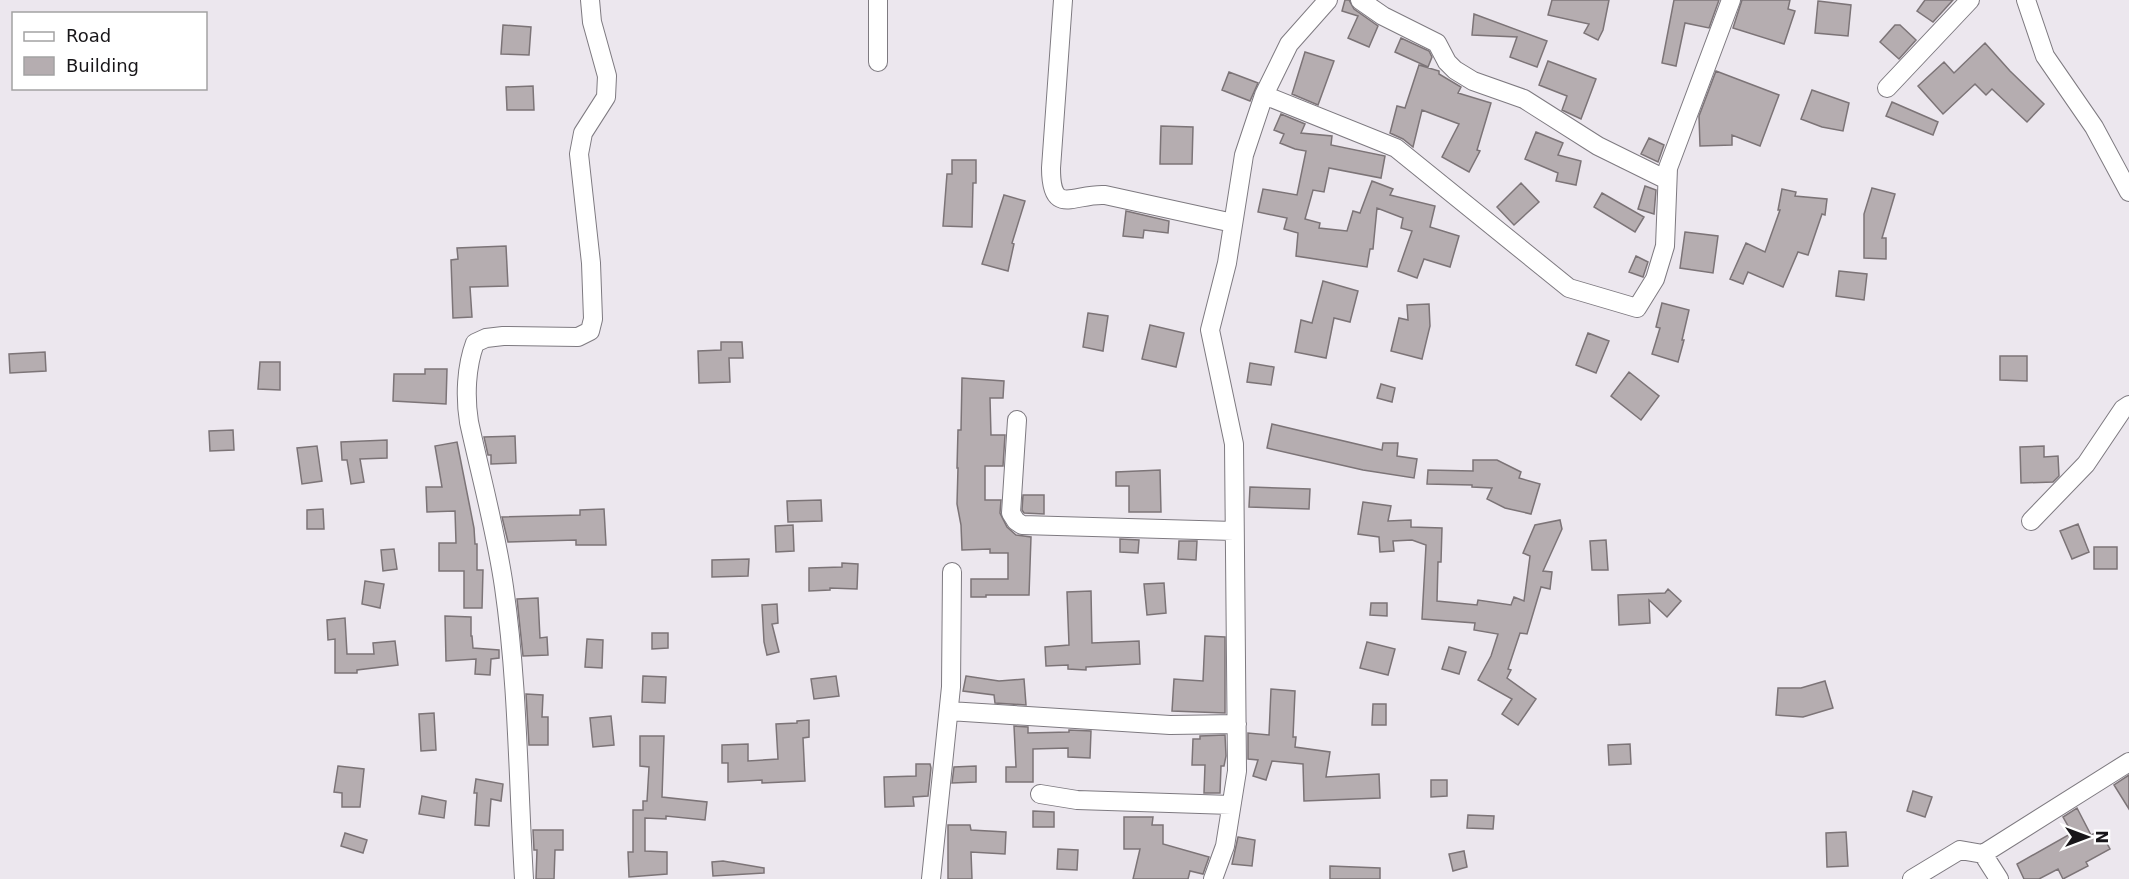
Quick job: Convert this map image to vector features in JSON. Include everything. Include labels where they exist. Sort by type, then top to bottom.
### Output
[{"type":"street","points":[[524,879],[513,692],[504,590],[492,523],[467,411],[468,383],[471,355],[475,343],[486,338],[503,336],[578,337],[590,331],[593,319],[591,263],[579,154],[583,133],[606,97],[607,76],[592,22],[590,0]]},
{"type":"street","points":[[878,0],[878,62]]},
{"type":"street","points":[[1063,0],[1052,168],[1052,186],[1058,196],[1063,200],[1071,201],[1085,196],[1105,195],[1233,223]]},
{"type":"street","points":[[1213,879],[1225,846],[1232,805],[1237,771],[1237,724],[1234,444],[1210,330],[1227,263],[1244,155],[1264,95],[1289,44],[1328,0]]},
{"type":"street","points":[[1360,0],[1383,16],[1437,43],[1447,62],[1473,81],[1524,99],[1598,146],[1667,180]]},
{"type":"street","points":[[1264,95],[1396,148],[1569,288],[1637,308],[1655,279],[1665,246],[1668,168],[1731,0]]},
{"type":"street","points":[[1887,88],[1970,0]]},
{"type":"street","points":[[2026,0],[2045,56],[2094,127],[2129,192]]},
{"type":"street","points":[[2031,521],[2086,464],[2123,409],[2129,405]]},
{"type":"street","points":[[1017,420],[1011,513],[1022,525],[1234,531]]},
{"type":"street","points":[[931,879],[949,711],[952,572]]},
{"type":"street","points":[[949,711],[1170,725],[1237,724]]},
{"type":"street","points":[[1912,879],[1960,850],[1983,854],[2129,762]]},
{"type":"street","points":[[1040,794],[1077,800],[1232,805]]},
{"type":"street","points":[[1983,854],[1999,879]]},
{"type":"building","points":[[1345,0],[1349,0],[1354,9],[1378,26],[1369,47],[1348,38],[1358,16],[1342,11]]},
{"type":"building","points":[[1552,0],[1609,0],[1603,30],[1598,40],[1584,33],[1589,24],[1548,15]]},
{"type":"building","points":[[1674,0],[1719,0],[1709,28],[1685,23],[1676,66],[1662,63]]},
{"type":"building","points":[[1742,0],[1790,0],[1788,9],[1795,11],[1784,44],[1733,28]]},
{"type":"building","points":[[1925,0],[1953,0],[1933,22],[1917,11]]},
{"type":"building","points":[[1818,1],[1851,5],[1848,36],[1815,33]]},
{"type":"building","points":[[1474,14],[1547,41],[1537,67],[1510,57],[1517,37],[1472,35]]},
{"type":"building","points":[[503,25],[531,27],[529,55],[501,54]]},
{"type":"building","points":[[1895,25],[1900,25],[1916,40],[1899,59],[1880,42]]},
{"type":"building","points":[[1401,38],[1429,51],[1432,57],[1428,67],[1395,52]]},
{"type":"building","points":[[1985,43],[2044,104],[2027,122],[1992,89],[1986,95],[1975,84],[1943,114],[1918,86],[1944,62],[1954,73]]},
{"type":"building","points":[[1305,52],[1334,61],[1318,105],[1292,94]]},
{"type":"building","points":[[1548,61],[1596,79],[1581,119],[1562,110],[1567,96],[1539,85]]},
{"type":"building","points":[[1419,65],[1439,71],[1439,74],[1461,87],[1458,93],[1491,103],[1477,150],[1480,151],[1469,172],[1442,157],[1459,124],[1422,110],[1413,147],[1390,133],[1397,106],[1405,108]]},
{"type":"building","points":[[1716,71],[1779,95],[1760,146],[1732,135],[1732,145],[1700,146],[1699,116]]},
{"type":"building","points":[[1229,72],[1258,83],[1250,101],[1222,90]]},
{"type":"building","points":[[533,86],[534,110],[507,110],[506,87]]},
{"type":"building","points":[[1812,90],[1849,103],[1843,131],[1822,127],[1801,119]]},
{"type":"building","points":[[1892,102],[1938,122],[1933,135],[1886,116]]},
{"type":"building","points":[[1281,114],[1305,124],[1301,133],[1332,136],[1331,145],[1385,156],[1381,178],[1329,168],[1324,192],[1313,190],[1305,219],[1320,223],[1319,228],[1347,231],[1353,211],[1360,213],[1372,181],[1393,189],[1390,195],[1435,206],[1430,227],[1459,236],[1450,267],[1424,259],[1417,278],[1398,271],[1412,231],[1401,228],[1403,218],[1377,208],[1373,249],[1370,249],[1367,267],[1296,256],[1298,233],[1284,229],[1287,218],[1258,212],[1263,189],[1297,195],[1306,151],[1280,143],[1284,134],[1274,130]]},
{"type":"building","points":[[1161,126],[1193,127],[1192,164],[1160,164]]},
{"type":"building","points":[[1536,132],[1563,143],[1558,155],[1581,161],[1576,185],[1556,181],[1558,173],[1525,159]]},
{"type":"building","points":[[1649,138],[1664,145],[1658,162],[1641,154]]},
{"type":"building","points":[[952,160],[976,160],[972,227],[943,226],[947,174],[952,174]]},
{"type":"building","points":[[1521,183],[1539,202],[1514,225],[1497,207]]},
{"type":"building","points":[[1645,186],[1656,190],[1654,214],[1638,209]]},
{"type":"building","points":[[1872,188],[1895,194],[1882,238],[1886,238],[1886,259],[1864,258],[1864,214]]},
{"type":"building","points":[[1782,189],[1796,192],[1795,196],[1827,199],[1825,215],[1822,214],[1808,255],[1798,252],[1783,287],[1748,272],[1743,284],[1730,279],[1746,243],[1765,252],[1780,210],[1778,210]]},
{"type":"building","points":[[1602,193],[1644,217],[1635,232],[1594,207]]},
{"type":"building","points":[[1004,195],[1025,201],[1012,243],[1014,244],[1008,271],[982,264]]},
{"type":"building","points":[[1126,211],[1169,221],[1168,233],[1144,230],[1143,238],[1123,236]]},
{"type":"building","points":[[1685,232],[1718,236],[1713,273],[1680,268]]},
{"type":"building","points":[[506,246],[508,286],[470,287],[472,317],[453,318],[451,260],[458,259],[457,248]]},
{"type":"building","points":[[1636,256],[1648,262],[1643,277],[1629,272]]},
{"type":"building","points":[[1839,271],[1867,274],[1864,300],[1836,296]]},
{"type":"building","points":[[1323,281],[1358,291],[1350,322],[1334,318],[1326,358],[1295,352],[1301,320],[1312,323]]},
{"type":"building","points":[[1662,303],[1689,310],[1678,362],[1652,354],[1660,328],[1656,327]]},
{"type":"building","points":[[1429,304],[1430,326],[1422,359],[1391,351],[1399,318],[1408,320],[1407,305]]},
{"type":"building","points":[[1088,313],[1108,316],[1103,351],[1083,347]]},
{"type":"building","points":[[1150,325],[1184,333],[1176,367],[1142,359]]},
{"type":"building","points":[[1588,333],[1609,341],[1596,373],[1576,365]]},
{"type":"building","points":[[721,342],[742,342],[743,358],[729,358],[730,382],[699,383],[698,351],[721,350]]},
{"type":"building","points":[[45,352],[46,371],[10,373],[9,354]]},
{"type":"building","points":[[2000,356],[2027,356],[2027,381],[2000,380]]},
{"type":"building","points":[[260,362],[280,362],[280,390],[258,389]]},
{"type":"building","points":[[1250,363],[1274,367],[1271,385],[1247,382]]},
{"type":"building","points":[[425,369],[447,369],[446,404],[393,401],[394,374],[425,374]]},
{"type":"building","points":[[1629,372],[1659,396],[1641,420],[1611,396]]},
{"type":"building","points":[[962,378],[1004,381],[1003,398],[990,398],[991,435],[1005,435],[1003,466],[985,466],[985,500],[1001,500],[1000,513],[1007,527],[1016,535],[1031,537],[1029,595],[971,597],[971,579],[1008,579],[1008,553],[990,553],[990,549],[962,550],[957,504],[957,468],[958,430],[961,430]]},
{"type":"building","points":[[1381,384],[1395,388],[1392,402],[1377,398]]},
{"type":"building","points":[[1272,424],[1382,450],[1383,443],[1398,443],[1397,456],[1417,459],[1414,478],[1363,470],[1267,448]]},
{"type":"building","points":[[233,430],[234,450],[210,451],[209,431]]},
{"type":"building","points":[[515,436],[516,463],[491,464],[491,455],[488,455],[484,437]]},
{"type":"building","points":[[387,440],[387,458],[360,459],[364,482],[351,484],[347,460],[342,460],[341,442]]},
{"type":"building","points":[[457,442],[475,544],[477,544],[477,570],[483,570],[482,608],[464,608],[464,571],[439,571],[439,543],[456,543],[455,511],[427,512],[426,487],[442,487],[435,446]]},
{"type":"building","points":[[317,446],[322,481],[302,484],[297,448]]},
{"type":"building","points":[[2044,446],[2044,457],[2058,456],[2059,476],[2053,482],[2021,483],[2020,447]]},
{"type":"building","points":[[1473,460],[1497,460],[1521,472],[1519,478],[1540,484],[1531,514],[1505,508],[1487,499],[1492,488],[1427,484],[1428,470],[1473,471]]},
{"type":"building","points":[[1160,470],[1161,512],[1129,512],[1129,486],[1116,486],[1116,472]]},
{"type":"building","points":[[1250,487],[1310,489],[1309,509],[1249,507]]},
{"type":"building","points":[[1023,495],[1044,495],[1044,514],[1024,513],[1022,510]]},
{"type":"building","points":[[821,500],[822,521],[788,522],[787,501]]},
{"type":"building","points":[[1363,502],[1391,506],[1388,521],[1411,520],[1411,527],[1442,528],[1437,601],[1477,605],[1478,600],[1511,605],[1514,597],[1524,601],[1530,556],[1523,553],[1535,525],[1560,520],[1562,529],[1543,571],[1552,572],[1550,589],[1541,587],[1527,634],[1520,633],[1508,669],[1511,670],[1507,678],[1536,699],[1518,725],[1502,714],[1512,699],[1478,680],[1491,656],[1498,634],[1474,630],[1475,623],[1422,619],[1426,545],[1412,540],[1393,541],[1394,551],[1380,552],[1379,537],[1358,534]]},
{"type":"building","points":[[323,509],[324,529],[307,529],[307,510]]},
{"type":"building","points":[[604,509],[606,545],[576,545],[576,540],[508,542],[502,517],[580,515],[580,510]]},
{"type":"building","points":[[2078,524],[2089,552],[2072,559],[2060,531]]},
{"type":"building","points":[[793,525],[794,551],[776,552],[775,526]]},
{"type":"building","points":[[1120,539],[1139,540],[1138,553],[1120,552]]},
{"type":"building","points":[[1606,540],[1608,570],[1592,570],[1590,541]]},
{"type":"building","points":[[1179,541],[1197,541],[1196,560],[1178,559]]},
{"type":"building","points":[[2094,547],[2117,547],[2117,569],[2094,569]]},
{"type":"building","points":[[394,549],[397,569],[383,571],[381,550]]},
{"type":"building","points":[[749,559],[748,576],[712,577],[712,560]]},
{"type":"building","points":[[842,563],[858,564],[857,589],[830,588],[830,590],[809,591],[809,568],[842,567]]},
{"type":"building","points":[[365,581],[384,584],[380,608],[362,604]]},
{"type":"building","points":[[1164,583],[1166,613],[1147,615],[1144,584]]},
{"type":"building","points":[[1668,589],[1681,601],[1667,617],[1649,600],[1650,623],[1619,625],[1618,595],[1665,593]]},
{"type":"building","points":[[1091,591],[1092,643],[1139,641],[1140,664],[1086,667],[1086,670],[1068,669],[1068,665],[1046,666],[1045,647],[1069,645],[1067,592]]},
{"type":"building","points":[[538,598],[540,638],[547,637],[548,655],[523,656],[517,599]]},
{"type":"building","points":[[1371,603],[1387,603],[1387,616],[1370,615]]},
{"type":"building","points":[[777,604],[778,623],[772,624],[779,652],[767,655],[762,605]]},
{"type":"building","points":[[445,616],[471,617],[473,648],[499,650],[499,658],[491,659],[490,675],[475,674],[476,659],[446,661]]},
{"type":"building","points":[[345,618],[347,654],[374,654],[373,643],[395,641],[398,665],[357,670],[357,673],[335,673],[335,639],[328,640],[327,620]]},
{"type":"building","points":[[652,633],[668,633],[668,648],[652,649]]},
{"type":"building","points":[[1205,636],[1225,637],[1225,713],[1172,711],[1174,679],[1203,681]]},
{"type":"building","points":[[587,639],[603,640],[602,668],[585,667]]},
{"type":"building","points":[[1367,642],[1395,649],[1388,675],[1360,668]]},
{"type":"building","points":[[1449,647],[1466,652],[1459,674],[1442,669]]},
{"type":"building","points":[[643,676],[666,677],[665,703],[642,702]]},
{"type":"building","points":[[836,676],[839,696],[814,699],[811,679]]},
{"type":"building","points":[[966,676],[999,681],[1024,679],[1026,705],[995,703],[994,695],[963,691]]},
{"type":"building","points":[[1825,681],[1833,708],[1803,717],[1776,715],[1778,688],[1801,688]]},
{"type":"building","points":[[1271,689],[1295,691],[1293,737],[1296,737],[1295,747],[1330,752],[1326,777],[1379,774],[1380,798],[1304,801],[1303,764],[1272,761],[1266,780],[1253,776],[1258,760],[1248,759],[1248,733],[1269,735]]},
{"type":"building","points":[[526,694],[543,695],[542,717],[548,717],[548,745],[529,745]]},
{"type":"building","points":[[1373,704],[1386,704],[1386,725],[1372,725]]},
{"type":"building","points":[[434,713],[436,750],[421,751],[419,714]]},
{"type":"building","points":[[611,716],[614,745],[593,747],[590,718]]},
{"type":"building","points":[[809,720],[809,737],[803,738],[805,781],[728,782],[728,763],[722,763],[722,745],[748,744],[748,761],[778,759],[776,724]]},
{"type":"building","points":[[1014,726],[1028,727],[1028,733],[1091,731],[1090,758],[1068,757],[1068,748],[1033,749],[1033,782],[1006,782],[1006,767],[1016,767]]},
{"type":"building","points":[[1225,735],[1226,756],[1224,766],[1221,766],[1220,793],[1204,793],[1205,765],[1192,765],[1193,739],[1200,739],[1200,736]]},
{"type":"building","points":[[640,736],[664,736],[662,797],[707,802],[705,820],[666,816],[666,819],[645,818],[645,851],[667,852],[667,874],[629,877],[628,852],[633,852],[633,810],[643,810],[643,801],[647,801],[649,767],[640,766]]},
{"type":"building","points":[[1630,744],[1631,764],[1609,765],[1608,745]]},
{"type":"building","points":[[916,764],[930,764],[928,796],[913,797],[914,806],[885,807],[884,777],[916,776]]},
{"type":"building","points":[[338,766],[364,769],[360,807],[342,807],[342,793],[334,792]]},
{"type":"building","points":[[976,766],[976,782],[952,783],[954,767]]},
{"type":"building","points":[[2129,775],[2129,809],[2114,785]]},
{"type":"building","points":[[476,779],[503,784],[501,801],[491,799],[489,826],[475,825]]},
{"type":"building","points":[[1431,780],[1447,780],[1447,796],[1431,797]]},
{"type":"building","points":[[1913,791],[1932,797],[1925,817],[1907,811]]},
{"type":"building","points":[[422,796],[446,801],[444,818],[419,814]]},
{"type":"building","points":[[2077,808],[2091,835],[2100,831],[2110,849],[2086,862],[2088,866],[2063,879],[2058,869],[2039,879],[2024,879],[2017,864],[2072,833],[2063,817]]},
{"type":"building","points":[[1033,811],[1054,812],[1054,827],[1033,827]]},
{"type":"building","points":[[1468,815],[1494,816],[1493,829],[1467,828]]},
{"type":"building","points":[[1124,817],[1153,817],[1152,825],[1163,825],[1163,844],[1209,857],[1203,874],[1190,871],[1188,879],[1133,879],[1140,849],[1124,849]]},
{"type":"building","points":[[948,825],[970,825],[971,830],[1006,832],[1005,854],[971,852],[972,879],[948,879]]},
{"type":"building","points":[[533,830],[563,830],[563,850],[555,850],[554,879],[536,879],[537,850],[534,850]]},
{"type":"building","points":[[1846,832],[1848,866],[1827,867],[1826,833]]},
{"type":"building","points":[[345,833],[367,840],[363,853],[341,846]]},
{"type":"building","points":[[1238,837],[1255,840],[1252,866],[1232,864]]},
{"type":"building","points":[[1058,849],[1078,850],[1077,870],[1057,869]]},
{"type":"building","points":[[1464,851],[1467,867],[1453,871],[1449,854]]},
{"type":"building","points":[[723,861],[764,868],[764,873],[713,876],[712,862]]},
{"type":"building","points":[[1330,866],[1380,868],[1380,879],[1330,879]]}]
